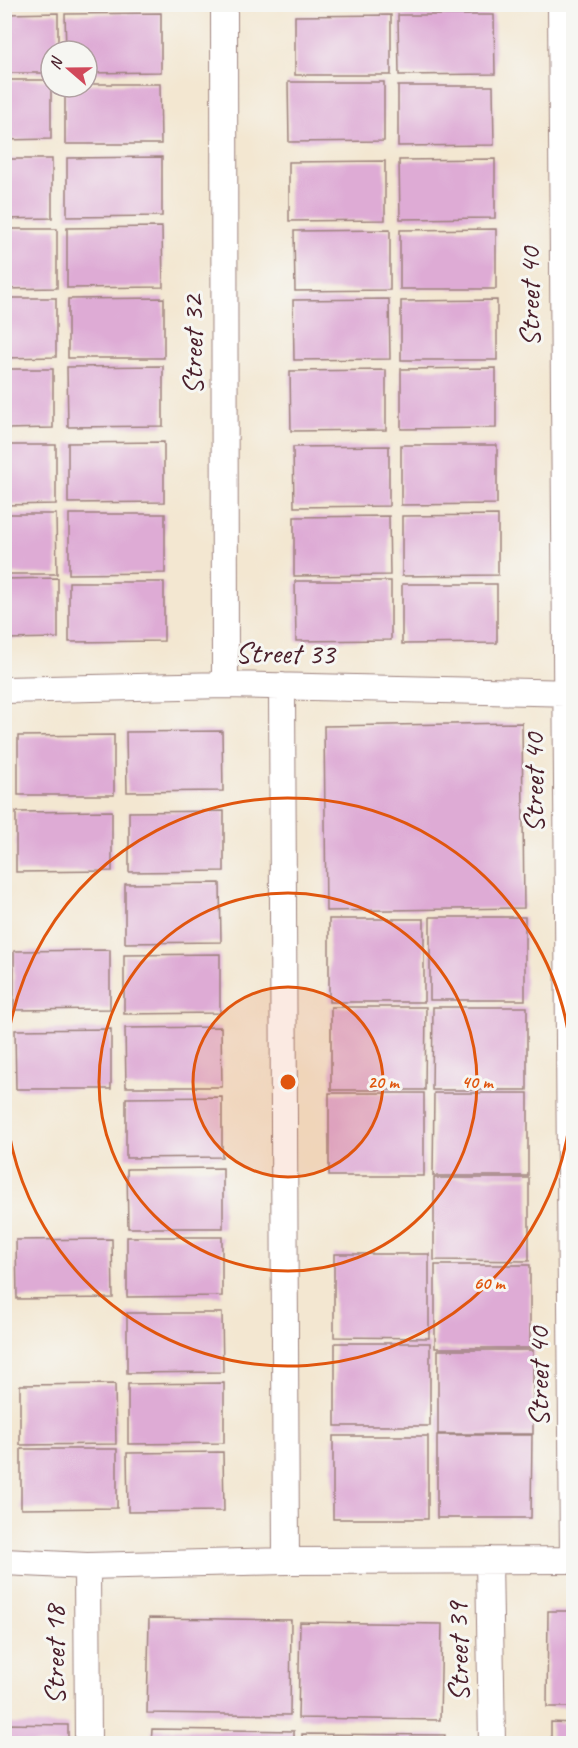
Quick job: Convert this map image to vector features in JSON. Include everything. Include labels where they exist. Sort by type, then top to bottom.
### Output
[{"type":"street","name":"Street 32","points":[[224,4],[225,685]]},
{"type":"street","name":"Street 40","points":[[561,4],[569,693],[573,1560]]},
{"type":"street","name":"Street 33","points":[[4,690],[225,685],[569,693]]},
{"type":"street","points":[[282,686],[286,1561]]},
{"type":"street","name":"Street 39","points":[[489,1560],[492,1743]]},
{"type":"street","points":[[4,1562],[87,1566],[286,1561],[573,1560]]},
{"type":"street","name":"Street 18","points":[[87,1566],[88,1743]]},
{"type":"building","points":[[58,13],[58,39],[39,39],[39,73],[4,73],[4,14]]},
{"type":"building","points":[[161,13],[161,72],[99,73],[99,39],[66,39],[65,14]]},
{"type":"building","points":[[391,15],[391,75],[295,75],[295,16]]},
{"type":"building","points":[[398,15],[494,15],[495,74],[399,75]]},
{"type":"building","points":[[4,80],[39,80],[39,99],[51,99],[51,139],[4,140]]},
{"type":"building","points":[[288,82],[384,82],[384,141],[289,142]]},
{"type":"building","points":[[99,84],[160,84],[161,144],[65,144],[65,99],[99,99]]},
{"type":"building","points":[[398,86],[493,86],[494,145],[398,146]]},
{"type":"building","points":[[162,157],[162,216],[67,217],[67,158]]},
{"type":"building","points":[[4,159],[52,159],[52,218],[4,219]]},
{"type":"building","points":[[495,159],[495,218],[400,219],[399,160]]},
{"type":"building","points":[[385,161],[385,220],[289,221],[289,162]]},
{"type":"building","points":[[162,227],[163,287],[67,288],[67,228]]},
{"type":"building","points":[[4,229],[57,229],[57,288],[4,289]]},
{"type":"building","points":[[496,229],[496,289],[400,289],[400,230]]},
{"type":"building","points":[[390,230],[390,290],[295,291],[294,231]]},
{"type":"building","points":[[4,298],[56,298],[56,357],[4,358]]},
{"type":"building","points":[[164,298],[164,358],[68,358],[68,299]]},
{"type":"building","points":[[389,299],[390,359],[294,360],[293,300]]},
{"type":"building","points":[[497,300],[497,360],[401,360],[401,301]]},
{"type":"building","points":[[163,366],[163,426],[68,427],[67,367]]},
{"type":"building","points":[[496,368],[496,428],[401,429],[401,369]]},
{"type":"building","points":[[4,369],[53,369],[53,428],[4,429]]},
{"type":"building","points":[[386,370],[386,430],[291,431],[290,371]]},
{"type":"building","points":[[164,442],[164,502],[68,503],[68,443]]},
{"type":"building","points":[[4,445],[56,445],[56,504],[4,505]]},
{"type":"building","points":[[401,445],[497,445],[497,504],[401,505]]},
{"type":"building","points":[[389,446],[389,506],[294,507],[293,447]]},
{"type":"building","points":[[4,514],[56,514],[57,574],[4,574]]},
{"type":"building","points":[[69,514],[165,514],[165,573],[69,574]]},
{"type":"building","points":[[498,515],[498,575],[402,576],[402,516]]},
{"type":"building","points":[[389,516],[390,575],[294,576],[294,517]]},
{"type":"building","points":[[58,578],[58,638],[4,639],[4,579]]},
{"type":"building","points":[[295,581],[391,581],[391,640],[296,641]]},
{"type":"building","points":[[69,582],[164,582],[164,641],[69,642]]},
{"type":"building","points":[[402,584],[497,584],[497,643],[402,644]]},
{"type":"building","points":[[522,723],[524,908],[326,911],[324,726]]},
{"type":"building","points":[[222,731],[223,791],[127,792],[126,732]]},
{"type":"building","points":[[114,735],[114,795],[18,795],[18,736]]},
{"type":"building","points":[[112,811],[112,871],[16,872],[16,812]]},
{"type":"building","points":[[224,811],[224,871],[129,872],[129,812]]},
{"type":"building","points":[[220,883],[221,942],[125,943],[125,884]]},
{"type":"building","points":[[430,917],[525,917],[525,1000],[430,1000]]},
{"type":"building","points":[[329,919],[424,919],[424,1002],[329,1002]]},
{"type":"building","points":[[110,950],[110,1009],[14,1010],[14,951]]},
{"type":"building","points":[[220,954],[220,1013],[124,1014],[124,955]]},
{"type":"building","points":[[331,1007],[426,1007],[425,1090],[331,1090]]},
{"type":"building","points":[[433,1007],[527,1007],[527,1090],[432,1090]]},
{"type":"building","points":[[221,1027],[222,1087],[126,1087],[125,1028]]},
{"type":"building","points":[[111,1029],[111,1089],[16,1089],[15,1030]]},
{"type":"building","points":[[329,1093],[424,1093],[424,1176],[329,1176]]},
{"type":"building","points":[[434,1093],[528,1093],[528,1176],[433,1176]]},
{"type":"building","points":[[222,1097],[222,1157],[126,1158],[126,1098]]},
{"type":"building","points":[[223,1168],[223,1228],[128,1228],[127,1169]]},
{"type":"building","points":[[434,1178],[529,1178],[529,1261],[434,1260]]},
{"type":"building","points":[[127,1237],[222,1237],[222,1296],[127,1297]]},
{"type":"building","points":[[112,1239],[113,1298],[17,1299],[16,1240]]},
{"type":"building","points":[[334,1254],[429,1254],[429,1338],[334,1337]]},
{"type":"building","points":[[435,1265],[530,1265],[530,1348],[435,1348]]},
{"type":"building","points":[[127,1313],[222,1313],[223,1372],[127,1373]]},
{"type":"building","points":[[335,1343],[430,1343],[430,1426],[335,1426]]},
{"type":"building","points":[[438,1350],[533,1350],[533,1434],[438,1434]]},
{"type":"building","points":[[224,1383],[224,1443],[128,1444],[128,1384]]},
{"type":"building","points":[[115,1384],[116,1444],[20,1445],[20,1385]]},
{"type":"building","points":[[437,1435],[532,1435],[531,1518],[437,1518]]},
{"type":"building","points":[[333,1436],[428,1436],[428,1519],[333,1519]]},
{"type":"building","points":[[21,1449],[117,1449],[117,1508],[21,1509]]},
{"type":"building","points":[[223,1452],[224,1511],[128,1512],[127,1453]]},
{"type":"building","points":[[548,1611],[574,1611],[574,1707],[547,1707]]},
{"type":"building","points":[[149,1618],[291,1620],[290,1715],[147,1713]]},
{"type":"building","points":[[300,1622],[442,1624],[440,1720],[298,1718]]},
{"type":"building","points":[[551,1722],[574,1723],[574,1744],[551,1744]]},
{"type":"building","points":[[4,1724],[68,1725],[68,1744],[4,1744]]},
{"type":"building","points":[[152,1729],[294,1731],[294,1744],[151,1744]]},
{"type":"building","points":[[302,1734],[445,1735],[444,1744],[302,1744]]}]
